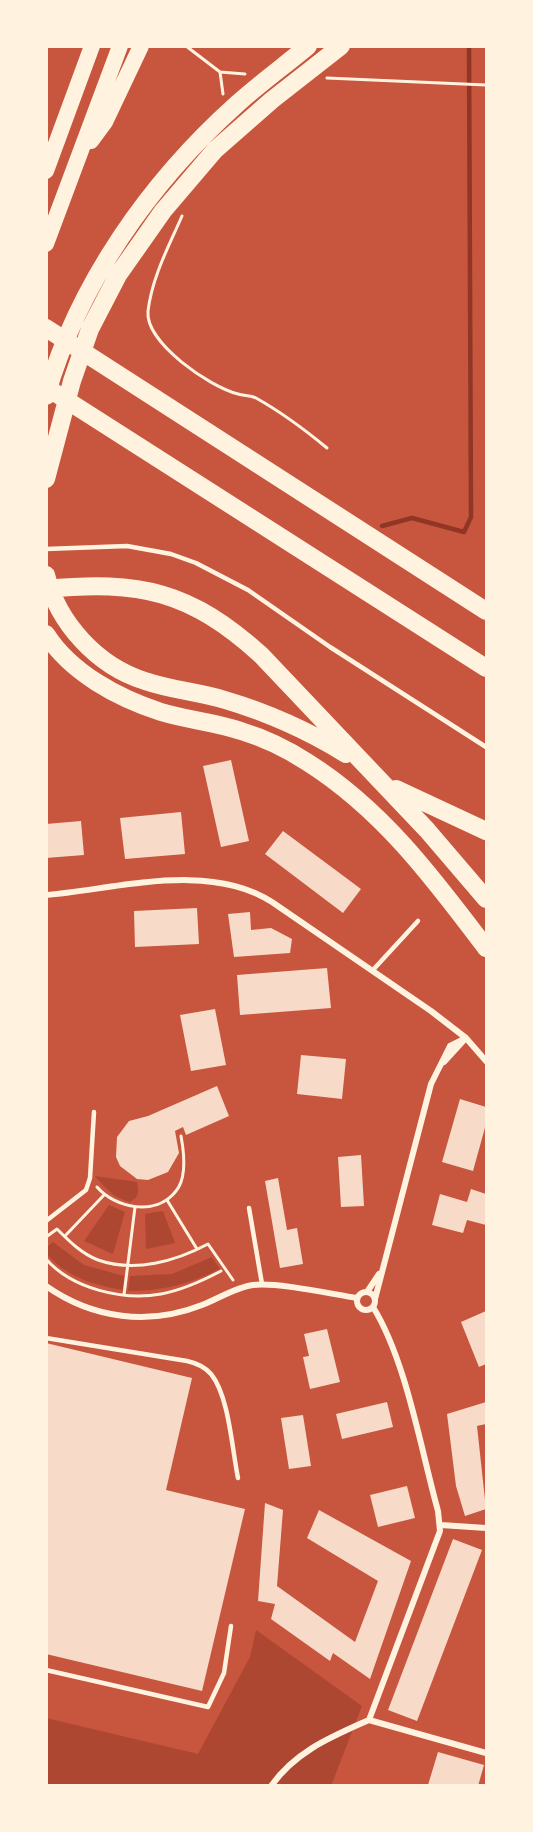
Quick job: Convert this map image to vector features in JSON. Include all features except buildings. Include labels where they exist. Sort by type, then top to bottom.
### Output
[{"type":"highway","points":[[47,169],[79,46]]},
{"type":"highway","points":[[47,169],[92,46]]},
{"type":"highway","points":[[46,244],[120,46]]},
{"type":"highway","points":[[78,159],[105,122],[141,46]]},
{"type":"highway","points":[[46,396],[70,325],[131,224],[173,169],[236,105],[308,46]]},
{"type":"highway","points":[[46,479],[72,381],[100,309],[118,276],[163,211],[215,150],[272,100],[341,46]]},
{"type":"highway","points":[[46,328],[484,609]]},
{"type":"highway","points":[[46,387],[486,668]]},
{"type":"highway","points":[[46,575],[56,604],[74,633],[106,662],[143,681],[222,699],[268,714],[325,741],[411,798],[486,831]]},
{"type":"highway","points":[[46,589],[98,585],[136,587],[176,598],[204,611],[233,630],[261,655],[372,772],[486,899]]},
{"type":"highway","points":[[49,638],[82,674],[121,695],[162,712],[240,730],[307,762],[326,775],[378,817],[409,849],[486,948]]},
{"type":"street","points":[[46,895],[179,881],[229,882],[264,897],[372,971],[466,1038],[486,1061]]},
{"type":"street","points":[[369,1720],[437,1544],[441,1526],[395,1357],[373,1307],[431,1084],[450,1046],[466,1038]]},
{"type":"street","points":[[46,1286],[85,1307],[110,1315],[132,1318],[186,1311],[239,1288],[262,1284],[357,1298],[367,1292],[382,1269]]},
{"type":"street","points":[[367,1292],[375,1299]]},
{"type":"street","points":[[357,1298],[361,1309],[373,1307]]},
{"type":"street","points":[[441,1526],[486,1528]]},
{"type":"street","points":[[271,1785],[297,1756],[328,1738],[369,1720],[486,1753]]},
{"type":"lane","points":[[46,549],[127,546],[171,554],[196,563],[248,590],[330,647],[486,747]]},
{"type":"lane","points":[[372,971],[418,921]]},
{"type":"lane","points":[[46,1221],[86,1190],[90,1178],[94,1112]]},
{"type":"lane","points":[[249,1208],[262,1284]]},
{"type":"lane","points":[[46,1338],[187,1361],[210,1372],[223,1399],[238,1478]]},
{"type":"lane","points":[[46,1670],[208,1707],[224,1673],[231,1626]]},
{"type":"path","points":[[186,46],[220,72],[254,74]]},
{"type":"path","points":[[220,72],[222,102]]},
{"type":"path","points":[[322,78],[465,86],[485,85]]},
{"type":"path","points":[[186,208],[158,272],[148,313],[158,340],[182,362],[237,394],[252,396],[291,419],[327,448]]},
{"type":"path","points":[[90,1178],[104,1195],[120,1204],[135,1207],[167,1200],[177,1190],[183,1172],[181,1136]]},
{"type":"path","points":[[65,1236],[104,1195]]},
{"type":"path","points":[[167,1200],[197,1250]]},
{"type":"path","points":[[124,1295],[135,1207]]},
{"type":"path","points":[[46,1237],[57,1229],[76,1248],[99,1260],[128,1264],[165,1262],[208,1244],[239,1288]]},
{"type":"path","points":[[46,1259],[70,1277],[95,1289],[124,1295],[176,1291],[221,1271]]},
{"type":"shaded area","points":[[95,1176],[137,1182],[137,1196],[130,1202],[119,1198]]},
{"type":"shaded area","points":[[109,1205],[125,1212],[113,1254],[84,1241]]},
{"type":"shaded area","points":[[163,1211],[175,1243],[146,1249],[145,1214]]},
{"type":"shaded area","points":[[53,1242],[84,1265],[124,1276],[123,1290],[81,1279],[63,1269],[47,1254],[47,1247]]},
{"type":"shaded area","points":[[212,1257],[220,1269],[197,1279],[176,1286],[128,1291],[130,1276],[172,1274]]},
{"type":"shaded area","points":[[256,1630],[362,1706],[331,1786],[47,1785],[46,1718],[198,1754],[250,1657]]},
{"type":"waterway","points":[[382,526],[412,518],[464,532],[471,517],[469,46]]}]
